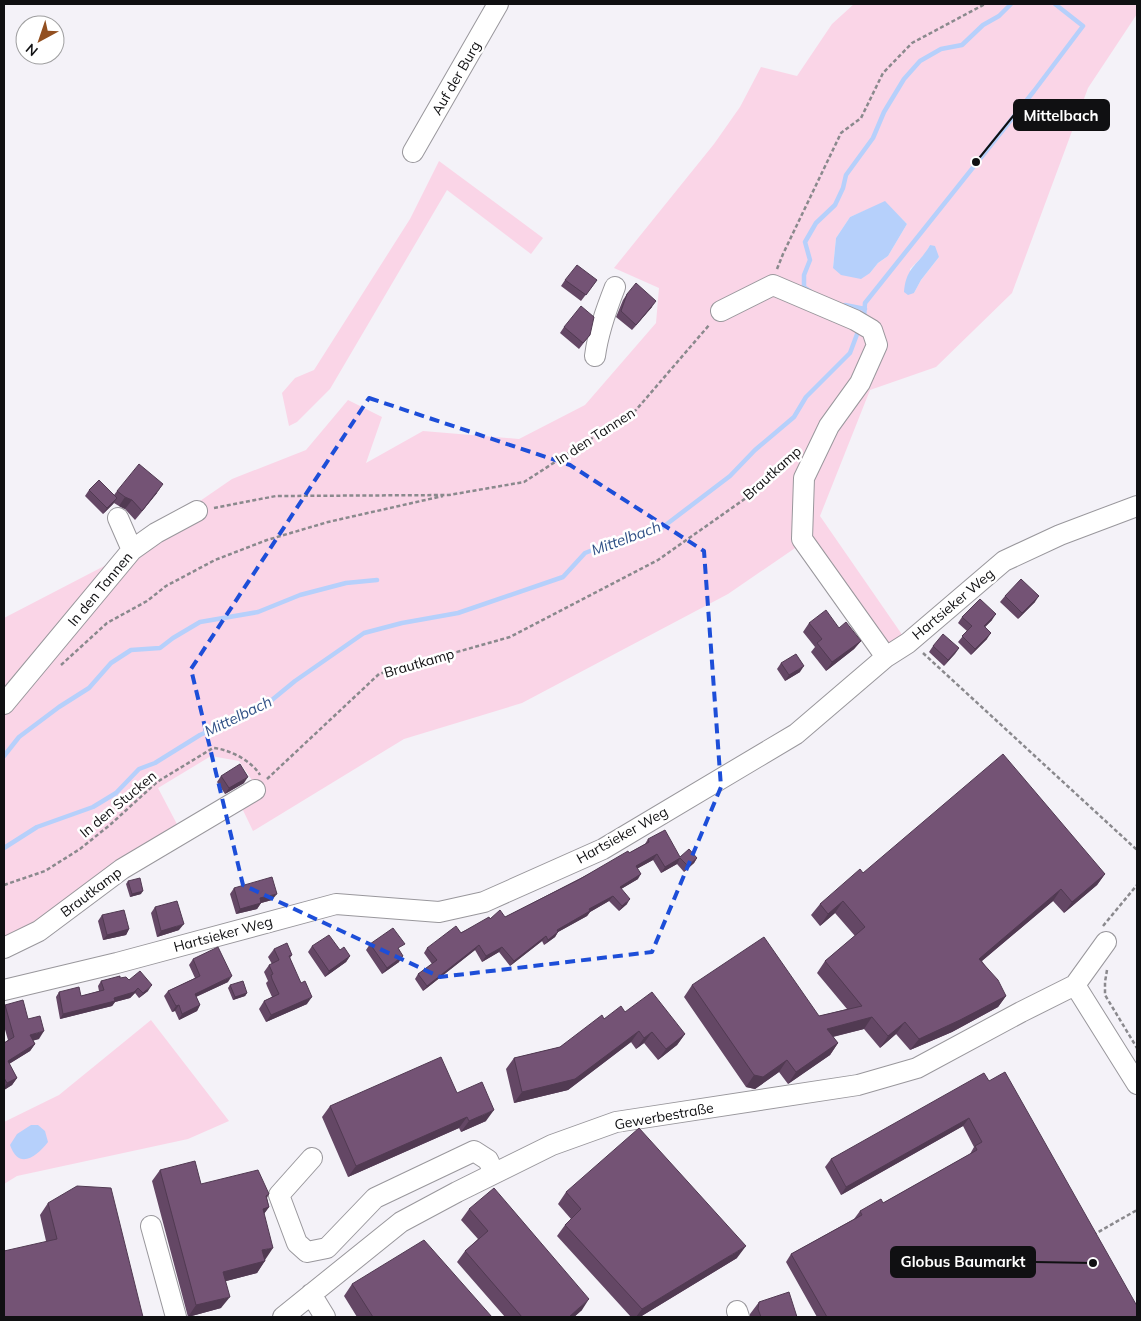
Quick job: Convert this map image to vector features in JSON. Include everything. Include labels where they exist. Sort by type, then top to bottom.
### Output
[{"type":"street","name":"Auf der Burg","points":[[414,152],[498,4]]},
{"type":"street","points":[[721,311],[773,285],[863,325],[877,345],[860,383],[830,426],[804,478],[802,539],[886,657]]},
{"type":"street","points":[[595,356],[607,305],[615,288]]},
{"type":"street","name":"Hartsieker Weg","points":[[4,990],[117,964],[336,904],[439,912],[484,902],[603,849],[796,734],[886,657],[908,643],[1004,561],[1060,535],[1137,506]]},
{"type":"street","name":"In den Tannen","points":[[4,704],[132,550],[156,533],[197,511]]},
{"type":"street","points":[[118,518],[132,550]]},
{"type":"street","name":"Brautkamp","points":[[4,948],[39,931],[122,868],[260,786]]},
{"type":"street","name":"Gewerbestraße","points":[[283,1317],[401,1222],[552,1145],[616,1122],[858,1085],[917,1068],[1075,985],[1106,942]]},
{"type":"street","points":[[1075,985],[1137,1084]]},
{"type":"street","points":[[312,1158],[280,1195],[297,1243],[307,1252],[327,1248],[375,1198],[474,1151],[488,1160],[494,1173]]},
{"type":"street","points":[[151,1226],[176,1317]]},
{"type":"street","points":[[311,1294],[325,1317]]},
{"type":"path","points":[[773,285],[783,254],[829,156],[841,133],[860,118],[883,73],[912,43],[985,4]]},
{"type":"path","name":"In den Tannen","points":[[197,511],[276,496],[449,495],[524,482],[636,410],[721,311]]},
{"type":"path","name":"Brautkamp","points":[[260,786],[379,674],[510,637],[658,560],[746,498],[801,447]]},
{"type":"path","points":[[59,666],[107,624],[147,601],[166,586],[215,560],[268,540],[328,522],[449,495]]},
{"type":"path","points":[[923,652],[1137,850]]},
{"type":"path","name":"In den Stucken","points":[[4,885],[45,871],[80,849],[157,782],[213,748],[247,760],[256,768],[260,786]]},
{"type":"path","points":[[1106,942],[1097,934],[1137,885]]},
{"type":"path","points":[[1111,964],[1107,970],[1105,995],[1137,1048]]},
{"type":"path","points":[[1090,1236],[1137,1210]]},
{"type":"highlighted area","points":[[369,398],[570,465],[704,551],[721,787],[652,952],[440,977],[243,885],[191,669]]},
{"type":"shaded area","points":[[854,4],[1137,4],[1137,14],[1088,88],[1012,293],[936,367],[870,390],[820,516],[903,636],[886,651],[801,544],[728,594],[522,703],[404,739],[253,831],[240,804],[260,792],[239,761],[211,756],[158,788],[179,828],[4,944],[4,618],[110,563],[232,479],[306,450],[348,400],[382,417],[366,463],[423,431],[519,439],[585,405],[656,323],[659,288],[614,268],[714,144],[740,107],[761,67],[797,76],[832,24]],"holes":[[[885,202],[907,224],[888,256],[878,263],[870,273],[833,268],[836,238],[850,217]],[[930,245],[939,257],[921,280],[914,293],[910,269],[925,254]]]},
{"type":"shaded area","points":[[439,161],[543,238],[531,254],[447,190],[330,389],[297,422],[289,426],[282,393],[295,378],[314,370],[410,219]]},
{"type":"shaded area","points":[[151,1020],[229,1121],[188,1139],[17,1176],[4,1184],[4,1122],[59,1095]]},
{"type":"water","points":[[885,201],[907,224],[888,256],[861,279],[841,275],[833,268],[836,238],[850,217]]},
{"type":"water","points":[[930,245],[935,246],[939,257],[921,280],[914,293],[908,295],[904,292],[907,276]]},
{"type":"water","points":[[31,1125],[38,1125],[45,1131],[48,1142],[34,1156],[23,1159],[14,1153],[10,1145],[17,1134]]},
{"type":"building","points":[[577,265],[597,280],[586,295],[565,280]]},
{"type":"building","points":[[636,283],[656,301],[636,325],[621,311],[627,294]]},
{"type":"building","points":[[581,306],[594,317],[590,335],[583,343],[564,327]]},
{"type":"building","points":[[139,464],[163,484],[142,511],[132,500],[117,491]]},
{"type":"building","points":[[99,480],[117,498],[107,508],[89,490]]},
{"type":"building","points":[[1021,579],[1039,596],[1022,613],[1005,596]]},
{"type":"building","points":[[980,599],[996,614],[984,626],[991,633],[975,649],[962,636],[972,626],[962,617]]},
{"type":"building","points":[[826,610],[839,628],[846,622],[861,641],[832,662],[817,643],[822,639],[809,623]]},
{"type":"building","points":[[943,634],[959,648],[948,660],[933,646]]},
{"type":"building","points":[[796,654],[804,666],[789,675],[781,663]]},
{"type":"building","points":[[1003,754],[1105,874],[1072,902],[1061,889],[979,959],[998,980],[1006,996],[919,1039],[905,1022],[888,1036],[872,1017],[827,1029],[838,1043],[796,1072],[787,1060],[763,1077],[754,1075],[692,985],[764,937],[819,1016],[862,1006],[825,961],[865,927],[843,901],[828,914],[820,904],[860,869],[863,873]]},
{"type":"building","points":[[240,764],[248,777],[229,788],[221,776]]},
{"type":"building","points":[[665,830],[680,857],[689,849],[697,858],[688,866],[680,858],[665,867],[657,854],[636,866],[641,874],[620,887],[630,899],[622,906],[613,896],[557,930],[558,932],[548,940],[546,936],[514,961],[502,947],[486,956],[479,945],[427,986],[418,974],[437,960],[427,948],[456,926],[461,933],[489,917],[490,919],[500,910],[505,917],[580,879],[628,851],[629,853],[649,842],[648,839]]},
{"type":"building","points":[[272,877],[277,894],[260,898],[261,903],[240,909],[234,888]]},
{"type":"building","points":[[140,878],[143,891],[132,894],[128,881]]},
{"type":"building","points":[[177,901],[184,924],[161,931],[155,907]]},
{"type":"building","points":[[124,910],[129,929],[107,935],[102,915]]},
{"type":"building","points":[[393,928],[405,944],[398,948],[403,956],[387,968],[370,944]]},
{"type":"building","points":[[329,935],[340,950],[344,947],[350,956],[329,971],[312,946]]},
{"type":"building","points":[[287,943],[292,955],[289,956],[301,983],[305,981],[312,997],[271,1015],[264,1001],[279,994],[272,979],[271,975],[273,974],[269,965],[279,960],[274,949]]},
{"type":"building","points":[[218,947],[232,976],[195,994],[200,1005],[182,1014],[179,1005],[176,1006],[168,991],[200,976],[193,959]]},
{"type":"building","points":[[140,971],[152,985],[143,993],[138,988],[134,992],[114,998],[115,1001],[63,1014],[59,992],[79,987],[81,996],[104,990],[101,981],[120,976],[120,978],[126,977],[129,980]]},
{"type":"building","points":[[243,981],[247,993],[235,997],[230,985]]},
{"type":"building","points":[[652,992],[685,1034],[666,1049],[652,1032],[644,1038],[639,1031],[575,1079],[522,1092],[514,1058],[560,1047],[602,1015],[604,1019],[621,1006],[625,1012]]},
{"type":"building","points":[[23,1000],[28,1019],[40,1016],[44,1031],[30,1035],[35,1044],[8,1061],[17,1078],[7,1083],[4,1078],[4,1043],[14,1037],[5,1005]]},
{"type":"building","points":[[441,1057],[457,1093],[482,1082],[494,1110],[469,1121],[467,1117],[356,1166],[330,1106]]},
{"type":"building","points":[[1005,1072],[1137,1306],[1137,1317],[827,1317],[791,1254],[862,1215],[860,1211],[881,1199],[883,1203],[977,1150],[975,1146],[982,1142],[969,1118],[846,1187],[831,1159],[984,1073],[989,1081]]},
{"type":"building","points":[[639,1128],[746,1246],[642,1309],[565,1225],[581,1209],[566,1192]]},
{"type":"building","points":[[195,1161],[201,1184],[258,1170],[269,1194],[266,1196],[269,1207],[263,1209],[273,1248],[262,1250],[265,1261],[223,1272],[230,1297],[196,1305],[160,1170]]},
{"type":"building","points":[[77,1186],[111,1188],[143,1317],[4,1317],[4,1251],[57,1239],[48,1203]]},
{"type":"building","points":[[494,1188],[589,1299],[569,1317],[522,1317],[465,1251],[488,1231],[469,1209]]},
{"type":"building","points":[[424,1240],[492,1317],[373,1317],[352,1284]]},
{"type":"building","points":[[789,1292],[797,1317],[761,1317],[758,1309],[759,1302]]},
{"type":"waterway","points":[[810,291],[804,287],[804,275],[810,260],[805,242],[816,223],[835,205],[843,188],[846,175],[873,138],[884,112],[904,79],[920,61],[941,49],[962,45],[983,25],[999,16],[1011,4]]},
{"type":"waterway","name":"Mittelbach","points":[[864,318],[865,303],[1034,91],[1083,26],[1055,4]]},
{"type":"waterway","points":[[845,305],[865,309]]},
{"type":"waterway","name":"Mittelbach","points":[[4,848],[37,827],[93,807],[116,793],[139,769],[155,763],[200,735],[267,704],[295,681],[364,633],[402,623],[458,613],[563,577],[585,553],[659,530],[730,476],[755,450],[794,417],[806,397],[850,353],[859,329]]},
{"type":"waterway","points":[[4,756],[19,737],[59,707],[89,688],[111,663],[131,650],[160,648],[200,622],[258,612],[300,595],[346,583],[377,580]]},
{"type":"place","name":"Mittelbach","points":[[976,162]]},
{"type":"place","name":"Globus Baumarkt","points":[[1093,1263]]}]
